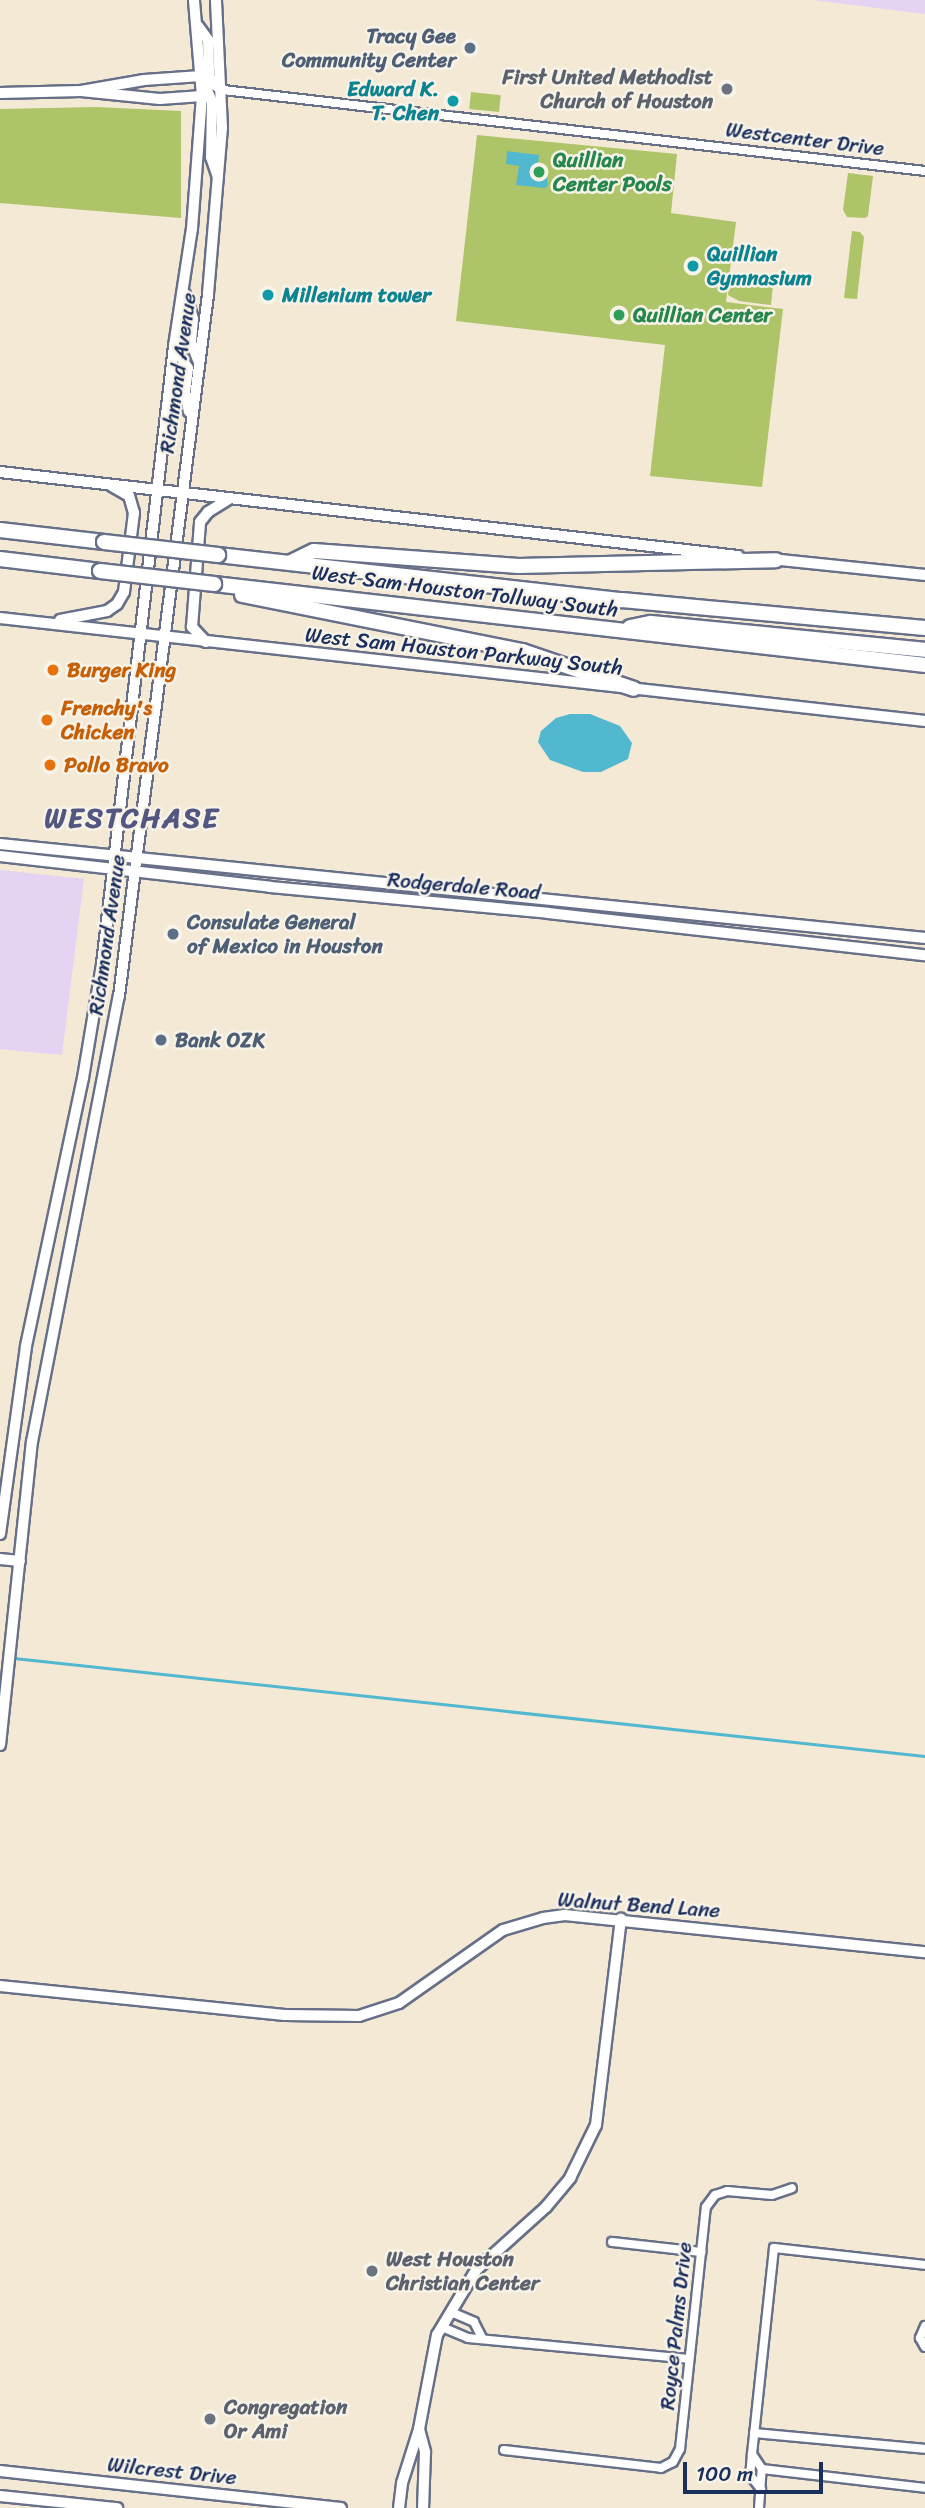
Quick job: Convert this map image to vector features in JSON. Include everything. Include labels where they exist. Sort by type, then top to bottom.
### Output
[{"type":"highway","name":"West Sam Houston Tollway South","points":[[0,530],[608,598],[925,628]]},
{"type":"highway","points":[[289,562],[314,551],[518,566],[776,560]]},
{"type":"highway","points":[[0,559],[214,586],[522,650],[634,689]]},
{"type":"highway","name":"West Sam Houston Tollway South","points":[[214,586],[925,665]]},
{"type":"highway","points":[[615,630],[651,623],[925,650]]},
{"type":"main road","name":"Richmond Avenue","points":[[0,1534],[12,1432],[98,992],[174,346],[192,229],[202,96],[194,0]]},
{"type":"main road","name":"Richmond Avenue","points":[[0,1745],[33,1442],[119,996],[165,637],[219,179],[223,90],[216,0]]},
{"type":"main road","points":[[196,24],[208,40],[209,76],[213,85],[223,90]]},
{"type":"main road","points":[[81,91],[144,79],[201,76],[212,102],[211,157],[219,179]]},
{"type":"main road","points":[[0,93],[81,91],[135,98],[202,96]]},
{"type":"main road","points":[[184,292],[192,319],[191,342],[198,362]]},
{"type":"main road","points":[[174,346],[188,369],[185,392],[191,420]]},
{"type":"main road","points":[[0,472],[925,575]]},
{"type":"main road","points":[[54,622],[107,611],[117,604],[124,592],[134,513],[129,496],[111,485]]},
{"type":"main road","points":[[206,642],[192,627],[200,522],[208,512],[229,499]]},
{"type":"main road","name":"West Sam Houston Parkway South","points":[[0,618],[925,721]]},
{"type":"main road","name":"Rodgerdale Road","points":[[0,844],[115,853],[925,938]]},
{"type":"main road","name":"Rodgerdale Road","points":[[0,856],[925,955]]},
{"type":"main road","points":[[270,887],[277,871]]},
{"type":"main road","points":[[430,902],[432,886]]},
{"type":"main road","points":[[548,913],[549,899]]},
{"type":"main road","points":[[691,929],[693,914]]},
{"type":"main road","points":[[822,944],[824,928]]},
{"type":"main road","points":[[98,992],[119,996]]},
{"type":"main road","points":[[71,1132],[92,1137]]},
{"type":"main road","points":[[41,1274],[64,1279]]},
{"type":"main road","points":[[12,1432],[33,1442]]},
{"type":"main road","points":[[0,1559],[20,1561]]},
{"type":"main road","name":"Walnut Bend Lane","points":[[0,1986],[285,2015],[349,2017],[399,2003],[503,1930],[543,1918],[565,1915],[925,1952]]},
{"type":"main road","points":[[400,2508],[402,2483],[419,2429],[438,2335],[442,2327],[476,2270],[546,2207],[570,2178],[596,2125],[621,1919]]},
{"type":"main road","points":[[419,2429],[425,2452],[423,2508]]},
{"type":"main road","name":"Wilcrest Drive","points":[[0,2471],[341,2508]]},
{"type":"main road","name":"Wilcrest Drive","points":[[0,2496],[117,2508]]},
{"type":"street","name":"Westcenter Drive","points":[[223,90],[925,171]]},
{"type":"street","name":"Royce Palms Drive","points":[[504,2450],[660,2468],[673,2462],[680,2449],[706,2207],[715,2195],[727,2191],[772,2195],[792,2188]]},
{"type":"street","points":[[612,2242],[701,2252]]},
{"type":"street","points":[[761,2489],[750,2475],[774,2248],[925,2265]]},
{"type":"street","points":[[451,2312],[474,2322],[482,2338]]},
{"type":"street","points":[[925,2326],[920,2338],[925,2347]]},
{"type":"street","points":[[442,2327],[468,2338],[690,2359]]},
{"type":"street","points":[[754,2433],[925,2449]]},
{"type":"street","points":[[752,2454],[762,2469],[759,2508]]},
{"type":"street","points":[[762,2469],[925,2488]]},
{"type":"shaded area","points":[[813,0],[925,0],[925,14]]},
{"type":"shaded area","points":[[0,870],[84,879],[62,1055],[0,1049]]},
{"type":"green space","points":[[471,92],[501,95],[499,112],[469,109]]},
{"type":"green space","points":[[96,107],[181,111],[181,218],[0,203],[0,109]]},
{"type":"green space","name":"Quillian Center","points":[[477,135],[677,154],[671,213],[736,222],[726,302],[783,309],[762,487],[650,476],[665,345],[456,321]]},
{"type":"green space","points":[[848,173],[873,176],[868,216],[865,218],[847,217],[843,210]]},
{"type":"green space","points":[[852,231],[860,232],[864,237],[857,299],[844,298]]},
{"type":"green space","points":[[741,282],[773,285],[771,305],[739,301],[728,295],[729,287]]},
{"type":"water","points":[[507,151],[539,155],[537,174],[547,177],[548,186],[544,188],[516,185],[519,166],[506,164]]},
{"type":"water","points":[[570,714],[590,714],[620,726],[632,743],[628,759],[601,772],[583,772],[550,760],[538,742],[541,731],[556,718]]},
{"type":"waterway","points":[[14,1658],[925,1756]]},
{"type":"place","name":"Tracy Gee Community Center","points":[[470,48]]},
{"type":"place","name":"First United Methodist Church of Houston","points":[[727,89]]},
{"type":"place","name":"Edward K. T. Chen","points":[[453,101]]},
{"type":"place","name":"Quillian Center Pools","points":[[539,172]]},
{"type":"place","name":"Quillian Gymnasium","points":[[693,266]]},
{"type":"place","name":"Millenium tower","points":[[268,295]]},
{"type":"place","name":"Quillian Center","points":[[619,315]]},
{"type":"place","name":"Burger King","points":[[53,670]]},
{"type":"place","name":"Frenchy's Chicken","points":[[47,720]]},
{"type":"place","name":"Pollo Bravo","points":[[50,765]]},
{"type":"place","name":"Consulate General of Mexico in Houston","points":[[173,934]]},
{"type":"place","name":"Bank OZK","points":[[161,1040]]},
{"type":"place","name":"West Houston Christian Center","points":[[372,2271]]},
{"type":"place","name":"Congregation Or Ami","points":[[210,2419]]},
{"type":"district","name":"WESTCHASE","points":[[132,818]]}]
